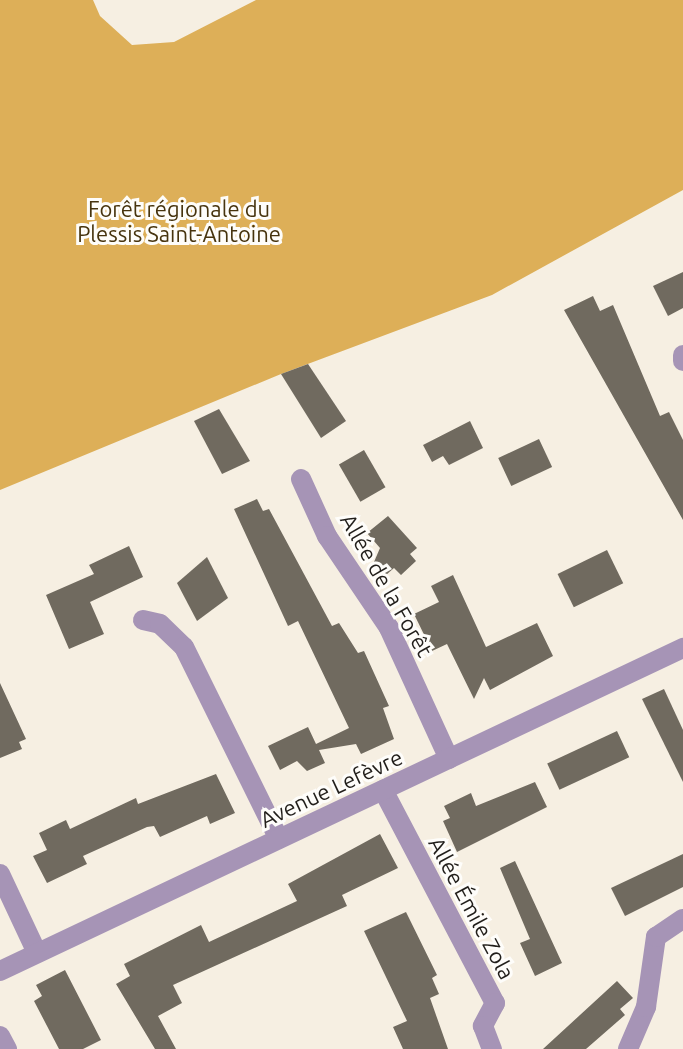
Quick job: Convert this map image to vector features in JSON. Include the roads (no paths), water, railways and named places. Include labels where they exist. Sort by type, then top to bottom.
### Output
[{"type":"street","points":[[683,355],[683,361]]},
{"type":"street","name":"Allée de la Forêt","points":[[301,479],[327,536],[389,628],[449,759]]},
{"type":"street","points":[[143,620],[160,624],[184,647],[279,839]]},
{"type":"street","name":"Avenue Lefèvre","points":[[0,971],[683,648]]},
{"type":"street","name":"Allée Émile Zola","points":[[383,790],[495,1003],[483,1026],[492,1049]]},
{"type":"street","points":[[0,874],[37,953]]},
{"type":"street","points":[[628,1049],[646,1007],[656,937],[683,919]]},
{"type":"street","points":[[0,1036],[7,1049]]},
{"type":"park label","name":"Forêt régionale du Plessis Saint-Antoine","points":[[179,220]]}]
